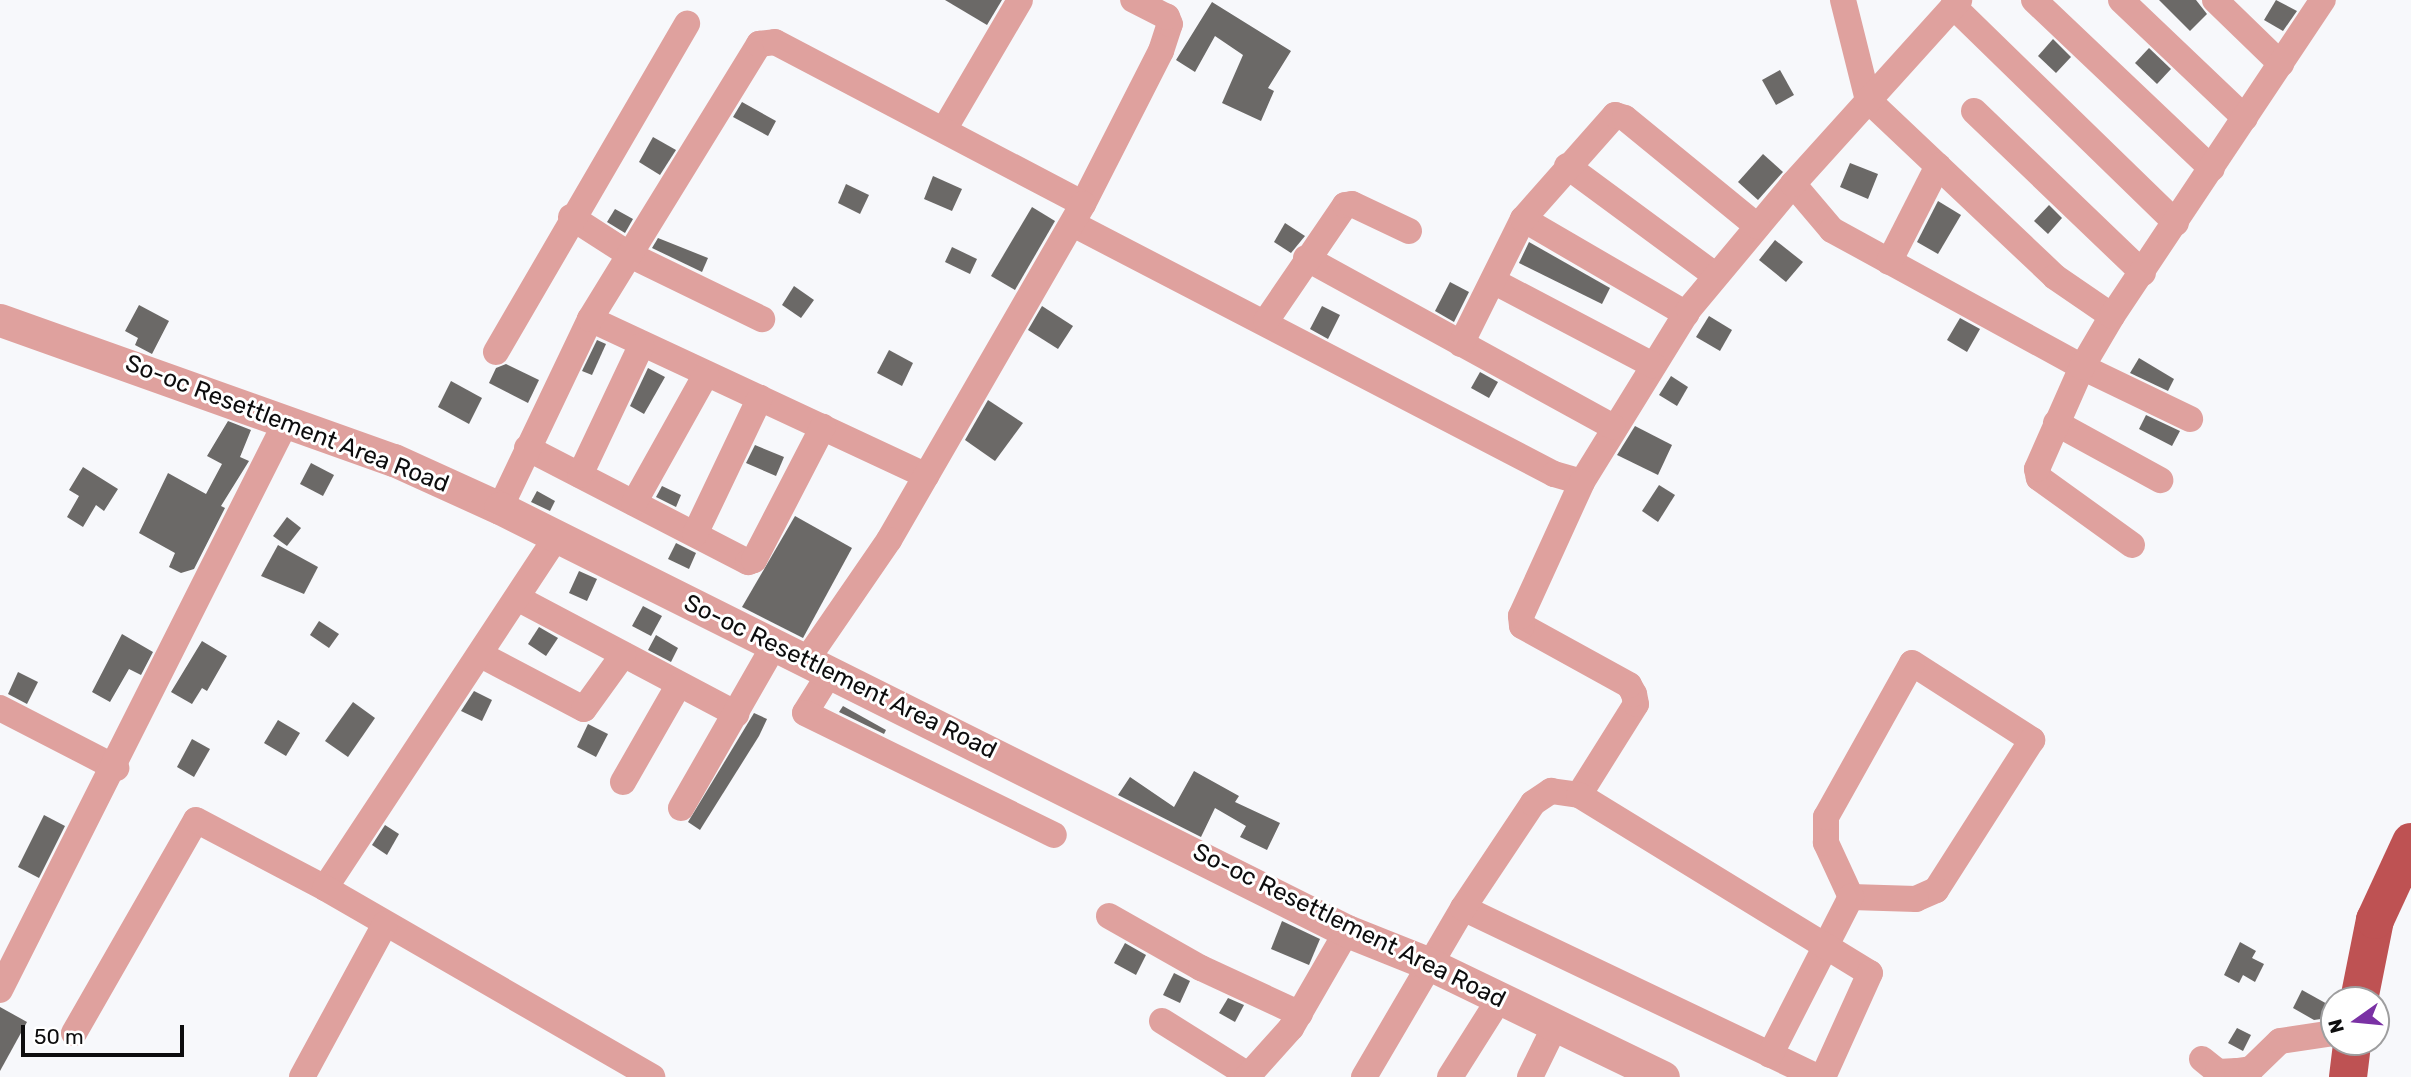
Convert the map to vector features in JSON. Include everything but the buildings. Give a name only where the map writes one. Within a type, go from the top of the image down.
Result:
[{"type":"main road","points":[[2363,986],[2375,920],[2411,842]]},
{"type":"main road","points":[[2348,1077],[2350,1056]]},
{"type":"street","points":[[945,128],[1020,0]]},
{"type":"street","points":[[1054,835],[805,713],[820,664],[1078,214],[1161,51],[1170,24],[1167,17],[1133,0]]},
{"type":"street","points":[[1843,0],[1868,100],[2055,277],[2112,316]]},
{"type":"street","points":[[2035,0],[2212,169]]},
{"type":"street","points":[[2121,0],[2245,118]]},
{"type":"street","points":[[2215,0],[2281,64]]},
{"type":"street","points":[[2132,545],[2039,478],[2037,469],[2082,367],[2112,316],[2281,64],[2318,2]]},
{"type":"street","points":[[1579,795],[1636,704],[1634,694],[1629,685],[1522,626],[1521,616],[1582,482],[1613,427],[1686,314],[1793,184],[1956,3],[2176,223]]},
{"type":"street","points":[[496,352],[571,217],[687,24]]},
{"type":"street","points":[[500,508],[590,319],[759,44],[775,42],[945,128],[1078,214],[1266,321],[1554,474],[1582,482]]},
{"type":"street","points":[[1974,111],[2143,273]]},
{"type":"street","points":[[1461,344],[1523,219],[1610,117],[1619,115],[1757,226]]},
{"type":"street","points":[[1567,166],[1716,276]]},
{"type":"street","points":[[1889,261],[1938,166]]},
{"type":"street","points":[[1793,184],[1832,230],[2082,367],[2190,419]]},
{"type":"street","points":[[1266,321],[1306,258],[1345,205],[1352,204],[1409,230]]},
{"type":"street","points":[[571,217],[631,256],[762,320]]},
{"type":"street","points":[[1523,219],[1686,314]]},
{"type":"street","points":[[1306,258],[1613,427]]},
{"type":"street","points":[[1493,281],[1653,365]]},
{"type":"street","points":[[590,319],[641,346],[926,475]]},
{"type":"street","name":"So-oc Resettlement Area Road","points":[[0,320],[288,420],[394,460],[500,508],[556,538],[820,664],[1347,931],[1427,963],[1662,1077]]},
{"type":"street","points":[[580,475],[641,346]]},
{"type":"street","points":[[634,503],[706,374]]},
{"type":"street","points":[[695,534],[760,398]]},
{"type":"street","points":[[0,990],[116,768],[288,420]]},
{"type":"street","points":[[2056,423],[2161,480]]},
{"type":"street","points":[[527,448],[752,562],[823,427]]},
{"type":"street","points":[[326,888],[519,599],[556,538]]},
{"type":"street","points":[[519,599],[678,686],[736,714]]},
{"type":"street","points":[[681,808],[775,644]]},
{"type":"street","points":[[481,655],[584,709],[623,655]]},
{"type":"street","points":[[1912,663],[2032,740],[1936,890],[1916,899],[1851,897],[1826,844],[1826,817],[1912,663]]},
{"type":"street","points":[[623,782],[678,686]]},
{"type":"street","points":[[0,708],[116,768]]},
{"type":"street","points":[[1364,1077],[1427,963],[1533,803],[1551,791],[1579,795],[1870,973],[1823,1077]]},
{"type":"street","points":[[74,1033],[195,820],[326,888],[652,1077]]},
{"type":"street","points":[[1770,1055],[1824,943],[1851,897]]},
{"type":"street","points":[[1463,908],[1817,1077]]},
{"type":"street","points":[[1109,916],[1200,968],[1300,1014]]},
{"type":"street","points":[[302,1077],[385,924]]},
{"type":"street","points":[[1162,1021],[1248,1076],[1300,1014],[1347,931]]},
{"type":"street","points":[[1450,1077],[1500,998]]},
{"type":"street","points":[[1530,1077],[1556,1024]]},
{"type":"street","points":[[2202,1059],[2218,1072],[2250,1069],[2280,1041],[2320,1035]]}]
